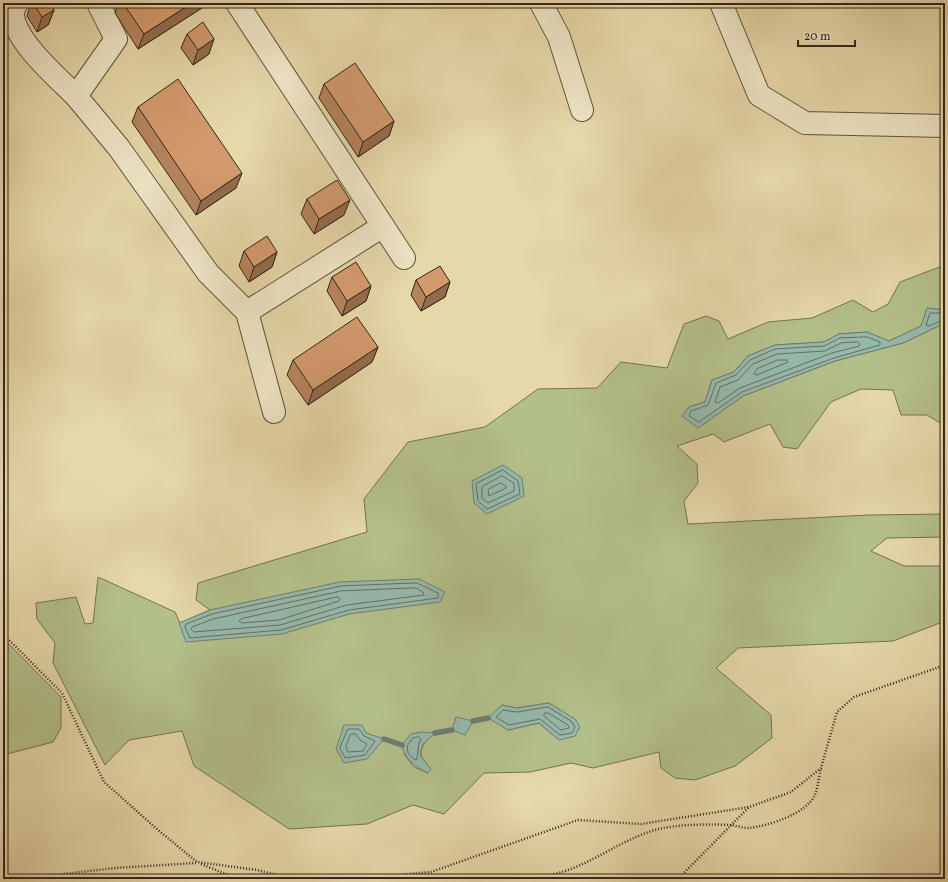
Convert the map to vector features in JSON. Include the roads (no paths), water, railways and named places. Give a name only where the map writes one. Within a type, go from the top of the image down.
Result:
[{"type":"street","points":[[17,3],[13,11],[18,31],[30,50],[76,96],[119,148],[208,273],[248,312],[274,412]]},
{"type":"street","points":[[76,96],[116,39],[98,3]]},
{"type":"street","points":[[237,3],[404,258]]},
{"type":"street","points":[[541,3],[559,37],[582,110]]},
{"type":"street","points":[[721,3],[759,95],[805,124],[945,126]]},
{"type":"street","points":[[248,312],[383,226]]},
{"type":"water","points":[[927,308],[945,310],[945,323],[903,343],[835,361],[743,396],[698,428],[682,416],[689,407],[705,402],[712,380],[734,372],[748,356],[775,345],[824,342],[839,334],[867,332],[889,341],[921,326]]},
{"type":"water","points":[[503,465],[522,478],[524,496],[487,514],[474,503],[472,481]]},
{"type":"water","points":[[419,579],[445,592],[440,602],[349,614],[282,634],[186,642],[179,623],[210,610],[340,582]]},
{"type":"water","points":[[549,703],[575,719],[580,727],[575,736],[559,740],[539,723],[508,730],[488,718],[502,705],[517,708]]},
{"type":"water","points":[[456,717],[473,721],[465,735],[452,730]]},
{"type":"water","points":[[344,725],[362,725],[366,733],[384,739],[367,759],[344,763],[336,749]]},
{"type":"water","points":[[422,732],[435,733],[423,744],[420,755],[431,769],[428,773],[418,768],[408,759],[402,745],[411,734]]},
{"type":"waterway","points":[[473,721],[488,718]]},
{"type":"waterway","points":[[435,733],[452,730]]},
{"type":"waterway","points":[[384,739],[402,745]]}]
